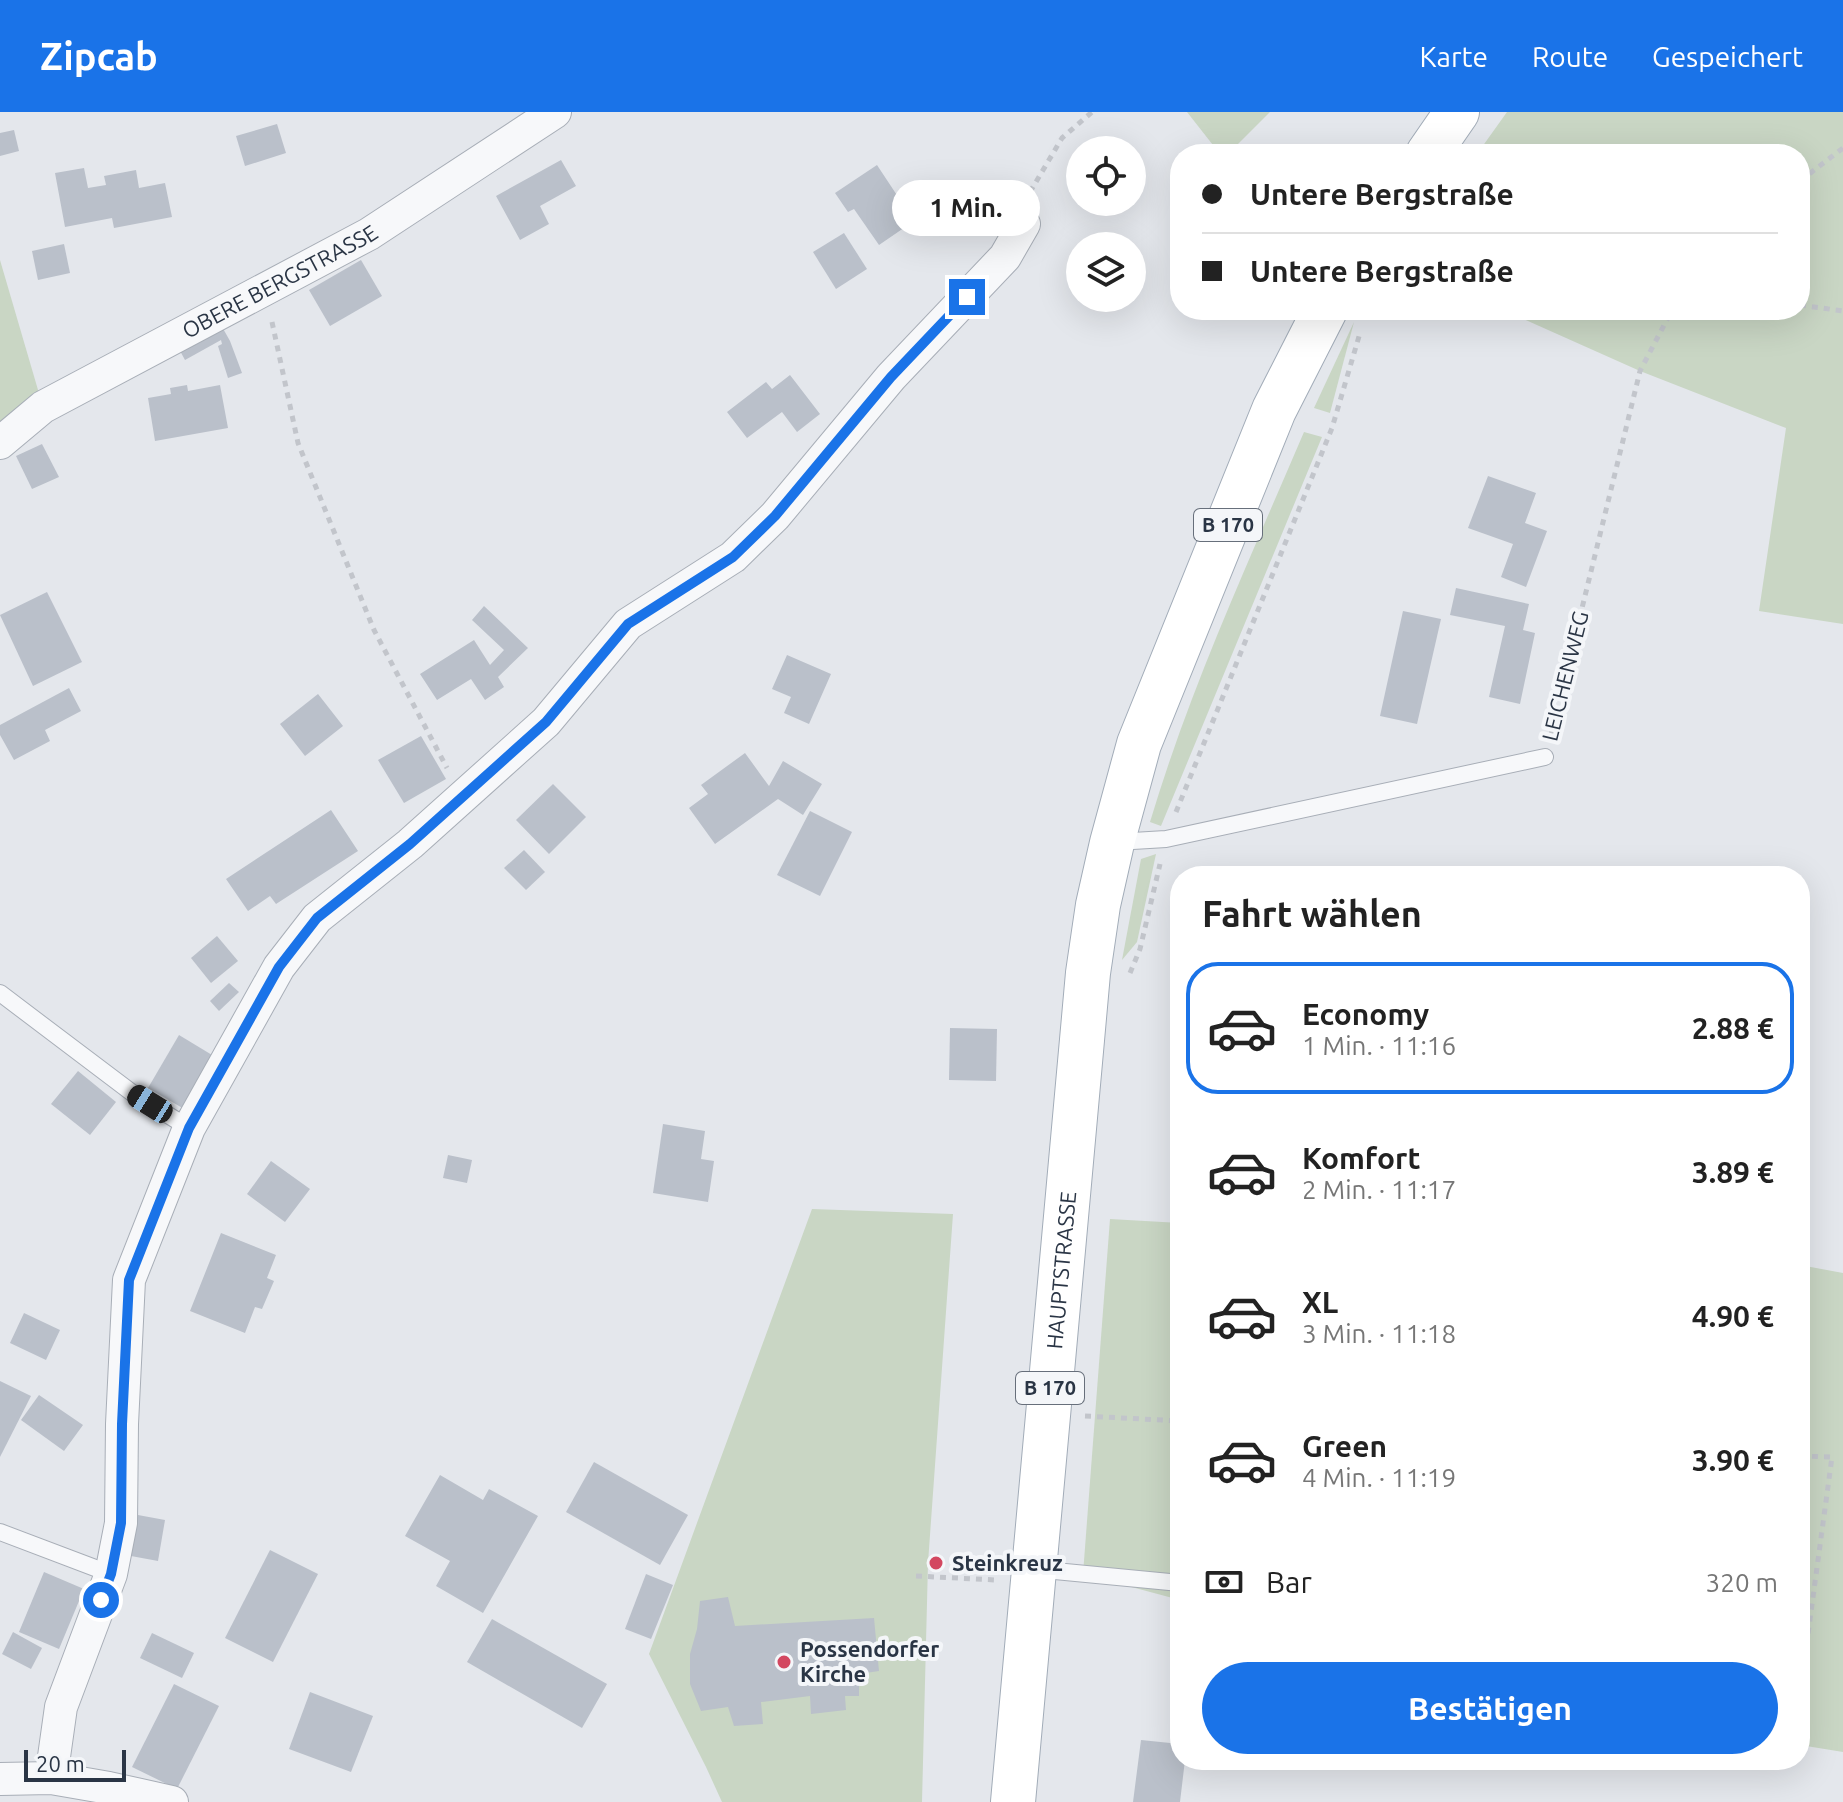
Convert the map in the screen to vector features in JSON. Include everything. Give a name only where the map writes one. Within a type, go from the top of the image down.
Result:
[{"type":"main road","points":[[1435,144],[1457,112]]},
{"type":"main road","name":"HAUPTSTRASSE","points":[[1013,1802],[1088,973],[1098,905],[1139,744],[1274,410],[1343,320]]},
{"type":"street","name":"OBERE BERGSTRASSE","points":[[0,443],[43,407],[369,234],[555,112]]},
{"type":"street","points":[[51,1778],[61,1707],[111,1574],[121,1523],[129,1280],[189,1128],[279,967],[317,918],[410,844],[546,722],[628,624],[733,557],[775,516],[891,377],[1005,257],[1024,224]]},
{"type":"street","points":[[0,1779],[51,1778],[172,1802]]},
{"type":"lane","name":"LEICHENWEG","points":[[1112,843],[1166,839],[1545,757]]},
{"type":"lane","points":[[0,993],[131,1092],[189,1128]]},
{"type":"lane","points":[[0,1532],[111,1574]]},
{"type":"lane","points":[[1034,1576],[1170,1583]]},
{"type":"path","points":[[1024,224],[1029,193],[1062,138],[1092,112]]},
{"type":"path","points":[[1810,173],[1843,148]]},
{"type":"path","points":[[265,290],[298,443],[374,630],[463,798]]},
{"type":"path","points":[[1810,306],[1843,311]]},
{"type":"path","points":[[1128,977],[1140,949],[1166,839],[1187,782],[1332,428],[1343,320]]},
{"type":"path","name":"LEICHENWEG","points":[[1545,757],[1640,371],[1667,320]]},
{"type":"path","points":[[1084,1416],[1170,1420]]},
{"type":"path","points":[[1810,1456],[1832,1457],[1810,1619]]},
{"type":"path","points":[[916,1576],[1034,1576]]},
{"type":"green space","points":[[1187,112],[1270,112],[1238,144],[1212,144]]},
{"type":"green space","points":[[1507,112],[1843,112],[1843,624],[1759,611],[1786,428],[1640,371],[1525,320],[1810,320],[1810,144],[1484,144]]},
{"type":"green space","points":[[0,260],[43,407],[0,443]]},
{"type":"green space","points":[[1354,322],[1330,413],[1314,408]]},
{"type":"green space","points":[[1304,432],[1322,437],[1161,826],[1150,822],[1202,674]]},
{"type":"green space","points":[[1156,854],[1137,942],[1122,960],[1141,859]]},
{"type":"green space","points":[[812,1209],[953,1214],[928,1563],[922,1802],[722,1802],[649,1654]]},
{"type":"green space","points":[[1110,1219],[1170,1222],[1170,1597],[1083,1574]]},
{"type":"green space","points":[[1810,1267],[1843,1273],[1843,1752],[1810,1747]]},
{"type":"building","points":[[277,124],[286,153],[245,166],[236,136]]},
{"type":"building","points":[[14,130],[19,151],[0,156],[0,133]]},
{"type":"building","points":[[561,160],[576,186],[540,206],[549,224],[520,240],[496,196]]},
{"type":"building","points":[[877,165],[914,221],[879,245],[854,209],[848,212],[835,193]]},
{"type":"building","points":[[84,168],[88,188],[106,185],[104,176],[136,170],[139,188],[165,183],[172,217],[114,228],[112,218],[65,227],[55,173]]},
{"type":"building","points":[[844,233],[867,269],[836,289],[813,252]]},
{"type":"building","points":[[64,244],[70,273],[38,280],[32,251]]},
{"type":"building","points":[[361,260],[382,296],[330,326],[309,290]]},
{"type":"building","points":[[221,325],[242,373],[228,378],[218,346],[222,344],[221,340],[185,360],[179,349]]},
{"type":"building","points":[[790,375],[820,414],[797,432],[782,412],[747,438],[727,412],[766,382],[772,389]]},
{"type":"building","points":[[187,385],[188,391],[220,385],[228,428],[155,441],[148,398],[171,394],[170,388]]},
{"type":"building","points":[[42,444],[59,477],[32,489],[16,456]]},
{"type":"building","points":[[1488,476],[1536,493],[1525,523],[1547,531],[1526,587],[1501,577],[1513,544],[1468,528]]},
{"type":"building","points":[[1456,588],[1529,604],[1523,630],[1535,633],[1520,704],[1489,697],[1505,626],[1450,615]]},
{"type":"building","points":[[47,592],[82,662],[33,686],[0,615]]},
{"type":"building","points":[[484,606],[528,648],[498,677],[504,687],[485,700],[471,679],[437,700],[420,674],[474,640],[490,665],[504,650],[472,620]]},
{"type":"building","points":[[1403,611],[1441,619],[1417,724],[1380,716]]},
{"type":"building","points":[[787,655],[831,674],[809,724],[784,713],[791,697],[772,689]]},
{"type":"building","points":[[69,688],[81,711],[45,730],[50,741],[14,760],[0,735],[0,725]]},
{"type":"building","points":[[318,694],[343,726],[305,756],[280,724]]},
{"type":"building","points":[[421,736],[446,779],[404,803],[378,760]]},
{"type":"building","points":[[745,753],[769,786],[783,761],[822,784],[803,815],[778,799],[715,844],[689,808],[708,794],[701,785]]},
{"type":"building","points":[[553,784],[586,817],[549,854],[516,820]]},
{"type":"building","points":[[331,810],[358,851],[276,904],[270,896],[248,911],[226,879]]},
{"type":"building","points":[[810,811],[852,832],[820,896],[777,875]]},
{"type":"building","points":[[524,850],[545,872],[526,890],[504,868]]},
{"type":"building","points":[[217,936],[238,961],[211,983],[191,958]]},
{"type":"building","points":[[229,983],[239,992],[219,1011],[210,1001]]},
{"type":"building","points":[[950,1028],[997,1029],[996,1081],[949,1080]]},
{"type":"building","points":[[179,1035],[217,1058],[186,1110],[148,1088]]},
{"type":"building","points":[[78,1071],[116,1102],[90,1135],[51,1104]]},
{"type":"building","points":[[663,1124],[705,1131],[701,1159],[714,1161],[708,1202],[653,1193]]},
{"type":"building","points":[[448,1155],[472,1160],[467,1183],[443,1178]]},
{"type":"building","points":[[271,1161],[310,1189],[285,1222],[247,1194]]},
{"type":"building","points":[[221,1233],[276,1255],[267,1278],[274,1281],[262,1309],[255,1307],[245,1333],[190,1311]]},
{"type":"building","points":[[24,1313],[60,1330],[46,1360],[10,1343]]},
{"type":"building","points":[[0,1381],[31,1396],[0,1457]]},
{"type":"building","points":[[39,1395],[83,1425],[64,1451],[21,1420]]},
{"type":"building","points":[[594,1462],[688,1515],[660,1565],[566,1512]]},
{"type":"building","points":[[440,1475],[483,1500],[489,1489],[538,1516],[483,1613],[436,1586],[450,1561],[405,1536]]},
{"type":"building","points":[[138,1515],[165,1520],[158,1561],[131,1556]]},
{"type":"building","points":[[270,1550],[318,1574],[273,1662],[225,1638]]},
{"type":"building","points":[[44,1572],[84,1589],[59,1649],[19,1632]]},
{"type":"building","points":[[646,1574],[673,1585],[651,1639],[625,1629]]},
{"type":"building","name":"Possendorfer Kirche","points":[[728,1597],[735,1626],[874,1618],[879,1671],[859,1674],[859,1696],[845,1696],[846,1710],[811,1714],[810,1696],[761,1702],[763,1724],[734,1726],[728,1707],[701,1711],[690,1684],[690,1654],[700,1601]]},
{"type":"building","points":[[492,1619],[607,1684],[582,1728],[467,1662]]},
{"type":"building","points":[[13,1632],[42,1648],[31,1669],[2,1654]]},
{"type":"building","points":[[152,1633],[194,1653],[182,1678],[140,1658]]},
{"type":"building","points":[[174,1684],[219,1706],[177,1789],[132,1767]]},
{"type":"building","points":[[310,1692],[373,1716],[351,1772],[289,1749]]},
{"type":"building","points":[[1141,1740],[1170,1743],[1170,1770],[1184,1770],[1180,1802],[1133,1802]]},
{"type":"place","name":"Steinkreuz","points":[[936,1563]]},
{"type":"place","name":"Possendorfer Kirche","points":[[784,1662]]},
{"type":"route","points":[[101,1600],[111,1574],[121,1523],[129,1280],[189,1128],[279,967],[317,918],[410,844],[546,722],[628,624],[733,557],[775,516],[891,377],[967,297]]}]
